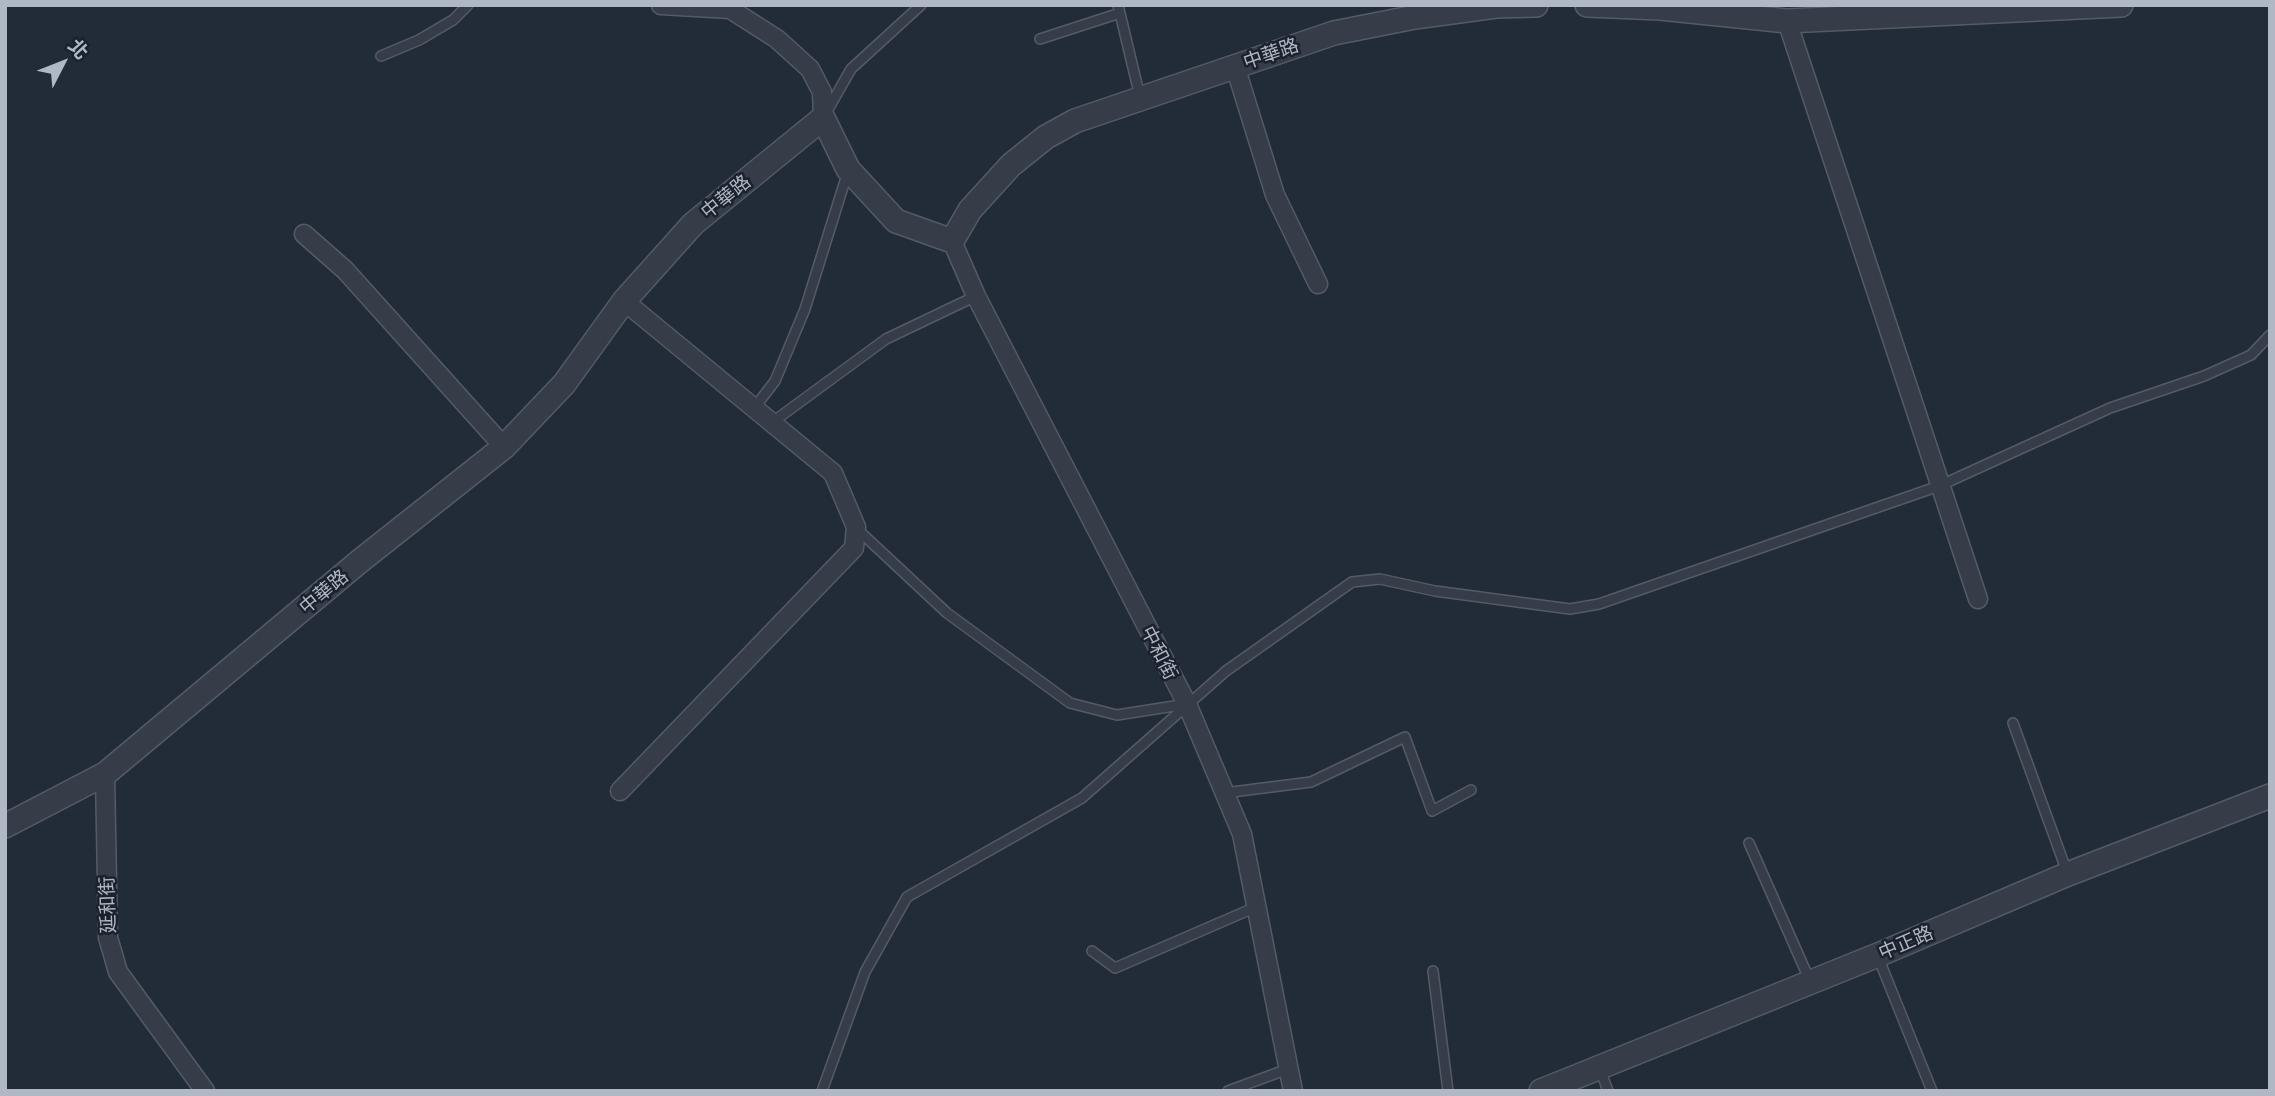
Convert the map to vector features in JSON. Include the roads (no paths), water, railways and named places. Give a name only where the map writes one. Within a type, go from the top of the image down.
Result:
[{"type":"street","points":[[661,5],[731,7],[777,39],[810,69],[822,92],[823,118],[848,169],[896,221],[952,241]]},
{"type":"street","name":"中華路","points":[[952,241],[970,210],[1011,164],[1046,137],[1075,121],[1140,97],[1348,30],[1415,17],[1496,6],[1536,5]]},
{"type":"street","points":[[1587,5],[1660,8],[1787,21],[2121,5]]},
{"type":"street","points":[[1787,21],[1978,599]]},
{"type":"street","points":[[1235,66],[1275,195],[1318,284]]},
{"type":"street","name":"中華路","points":[[5,826],[105,774],[360,561],[504,447],[564,384],[624,301],[693,224],[823,118]]},
{"type":"street","points":[[304,234],[345,270],[504,447]]},
{"type":"street","name":"中和街","points":[[952,241],[976,296],[1187,704],[1242,834],[1293,1091]]},
{"type":"street","points":[[620,791],[854,548],[856,527],[834,472],[624,301]]},
{"type":"street","name":"延和街","points":[[105,774],[108,938],[118,972],[205,1091]]},
{"type":"street","name":"中正路","points":[[1541,1091],[1878,955],[2068,874],[2270,796]]},
{"type":"lane","points":[[381,56],[419,40],[453,20],[468,5]]},
{"type":"lane","points":[[823,118],[850,69],[921,5]]},
{"type":"lane","points":[[1040,39],[1119,9],[1140,97]]},
{"type":"lane","points":[[755,407],[775,382],[804,309],[848,169]]},
{"type":"lane","points":[[774,421],[886,339],[976,296]]},
{"type":"lane","points":[[822,1091],[865,972],[907,897],[1082,798],[1226,671],[1352,582],[1380,579],[1435,590],[1570,608],[1599,604],[1939,485],[2110,408],[2204,376],[2251,355],[2270,335]]},
{"type":"lane","points":[[856,527],[947,613],[1070,703],[1117,715],[1187,704]]},
{"type":"lane","points":[[2013,723],[2068,874]]},
{"type":"lane","points":[[1224,793],[1311,782],[1405,737],[1432,811],[1471,790]]},
{"type":"lane","points":[[1749,843],[1811,982]]},
{"type":"lane","points":[[1092,951],[1115,968],[1256,907]]},
{"type":"lane","points":[[1878,955],[1932,1091]]},
{"type":"lane","points":[[1433,971],[1448,1091]]},
{"type":"lane","points":[[1599,1068],[1608,1091]]},
{"type":"lane","points":[[1228,1091],[1288,1069]]}]
